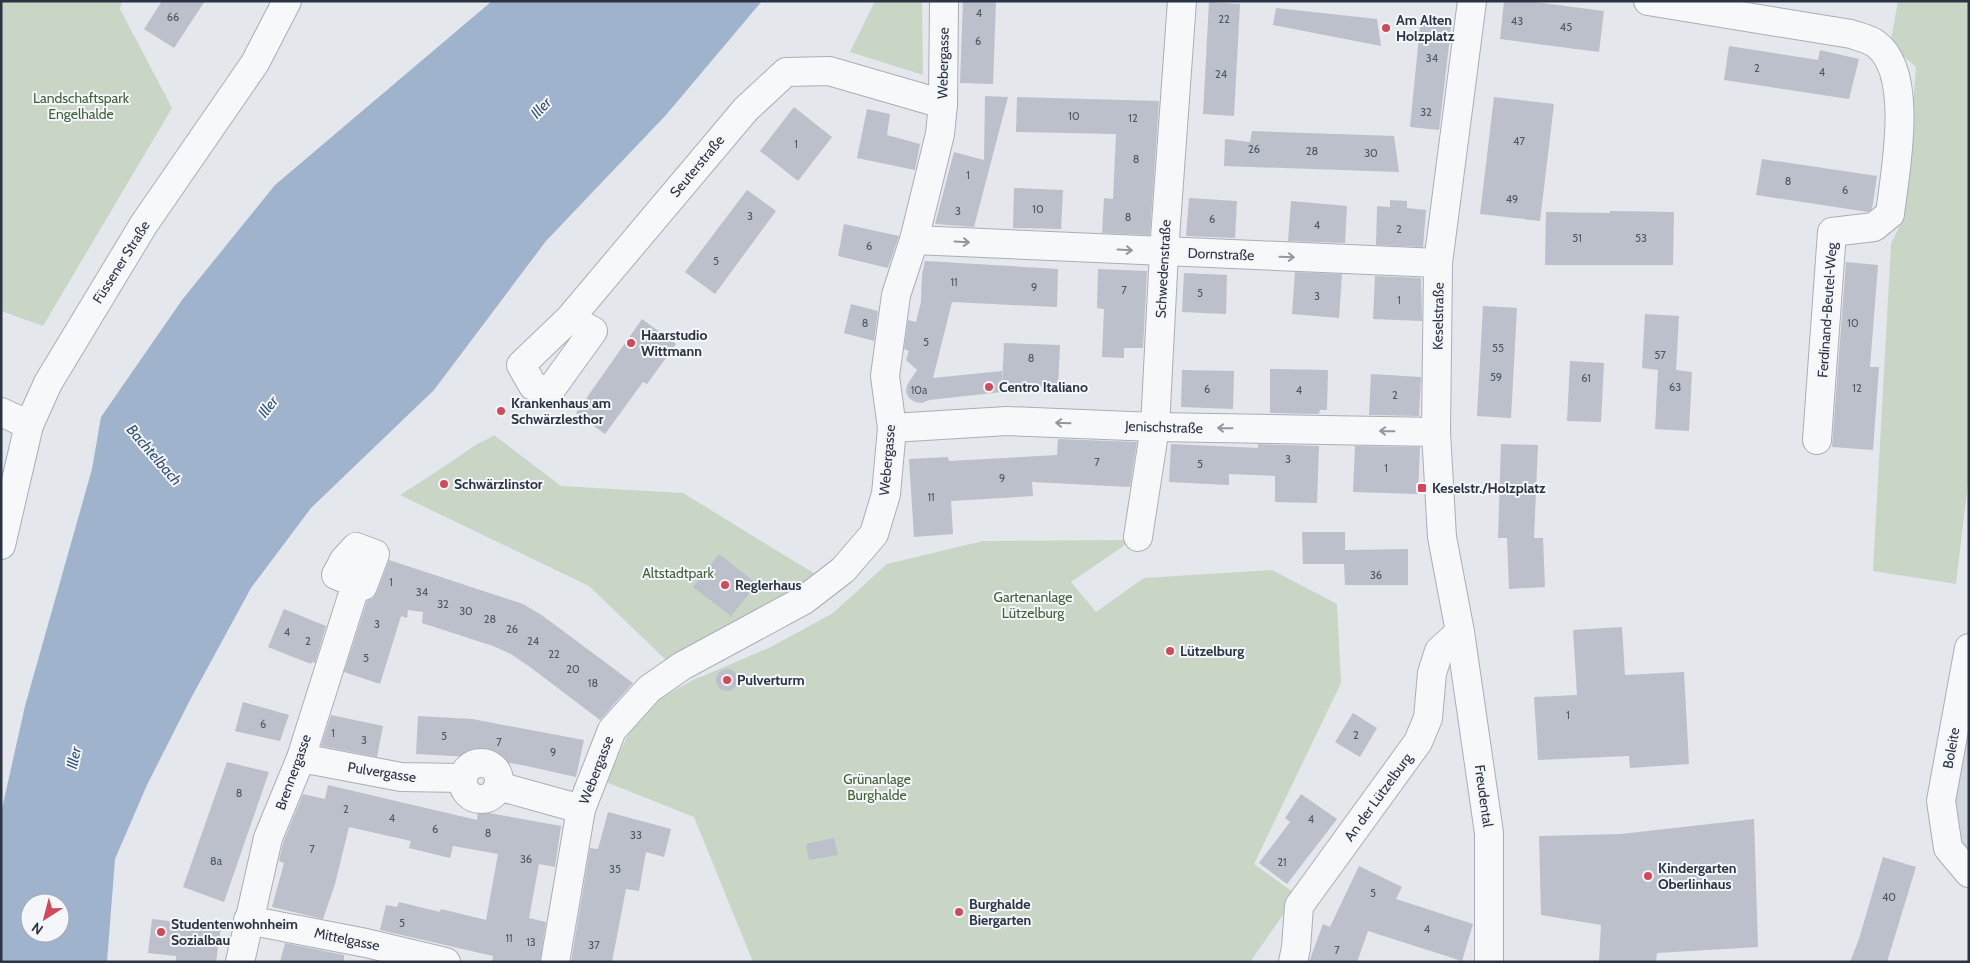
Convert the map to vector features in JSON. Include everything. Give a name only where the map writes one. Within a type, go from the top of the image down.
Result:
[{"type":"street","name":"Füssener Straße","points":[[1,545],[29,425],[48,382],[144,224],[255,63],[287,1]]},
{"type":"street","name":"Webergasse","points":[[555,962],[581,809],[612,730],[649,689],[682,666],[804,600],[843,570],[874,534],[886,494],[892,428],[885,376],[896,295],[914,240],[940,134],[943,104],[944,1]]},
{"type":"street","name":"Schwedenstraße","points":[[1138,537],[1155,427],[1164,252],[1182,1]]},
{"type":"street","name":"Keselstraße","points":[[1460,632],[1442,537],[1436,432],[1438,263],[1472,1]]},
{"type":"street","name":"Ferdinand-Beutel-Weg","points":[[1648,1],[1851,34],[1876,44],[1888,57],[1895,75],[1900,120],[1890,214],[1874,227],[1832,232],[1817,440]]},
{"type":"street","name":"Seuterstraße","points":[[533,386],[521,365],[570,318],[746,109],[786,72],[829,71],[943,104]]},
{"type":"street","name":"Dornstraße","points":[[914,240],[1438,263]]},
{"type":"street","points":[[1,412],[29,425]]},
{"type":"street","name":"Jenischstraße","points":[[892,428],[1007,421],[1155,427],[1436,432]]},
{"type":"street","name":"Brennergasse","points":[[240,962],[268,838],[301,758],[356,584]]},
{"type":"street","name":"An der Lützelburg","points":[[1292,962],[1296,948],[1299,906],[1418,742],[1428,718],[1432,673],[1440,651],[1460,632]]},
{"type":"street","name":"Freudental","points":[[1460,632],[1490,833],[1489,962]]},
{"type":"street","name":"Boleite","points":[[1969,648],[1941,802],[1948,848],[1969,873]]},
{"type":"street","name":"Pulvergasse","points":[[301,758],[401,777],[463,778],[468,768],[479,763],[485,763],[498,774],[498,786],[581,809]]},
{"type":"street","name":"Mittelgasse","points":[[248,920],[366,943],[446,962]]},
{"type":"shaded area","points":[[1969,709],[1969,869],[1947,830],[1957,794]]},
{"type":"green space","name":"Landschaftspark Engelhalde","points":[[1,1],[122,1],[120,9],[172,108],[43,326],[1,311]]},
{"type":"green space","points":[[875,1],[922,1],[923,75],[850,52]]},
{"type":"green space","points":[[1898,1],[1969,1],[1969,474],[1956,584],[1873,571],[1891,244],[1904,217],[1916,67],[1890,45]]},
{"type":"green space","name":"Altstadtpark","points":[[494,435],[561,486],[683,493],[820,577],[666,660],[589,586],[400,495]]},
{"type":"green space","name":"Grünanlage Burghalde","points":[[1129,540],[1122,547],[1071,582],[1096,612],[1144,578],[1272,570],[1337,604],[1341,683],[1254,864],[1297,895],[1250,962],[753,962],[694,817],[606,782],[639,711],[691,681],[771,647],[833,613],[887,564],[983,541]]},
{"type":"water","points":[[492,1],[762,1],[666,115],[546,241],[434,390],[311,508],[251,588],[190,700],[147,785],[115,859],[107,962],[1,962],[1,813],[25,706],[92,469],[101,417],[182,300],[275,185]]},
{"type":"building","points":[[162,1],[205,1],[174,48],[144,29]]},
{"type":"building","points":[[963,1],[996,1],[993,84],[960,83]]},
{"type":"building","points":[[1504,1],[1527,1],[1604,11],[1599,52],[1500,39]]},
{"type":"building","points":[[1209,2],[1240,4],[1234,116],[1203,114]]},
{"type":"building","points":[[1276,8],[1377,19],[1381,46],[1273,25]]},
{"type":"building","points":[[1421,16],[1452,19],[1439,130],[1410,127]]},
{"type":"building","points":[[1729,46],[1818,60],[1820,50],[1859,59],[1849,99],[1724,80]]},
{"type":"building","points":[[985,96],[1008,97],[974,227],[935,224],[954,152],[984,160]]},
{"type":"building","points":[[1017,97],[1159,101],[1150,235],[1102,233],[1104,198],[1113,199],[1116,134],[1016,132]]},
{"type":"building","points":[[1494,97],[1554,104],[1540,221],[1480,214]]},
{"type":"building","points":[[794,107],[832,137],[798,181],[760,151]]},
{"type":"building","points":[[867,109],[890,114],[887,135],[920,144],[915,170],[857,158]]},
{"type":"building","points":[[1252,131],[1394,136],[1399,172],[1224,166],[1225,139],[1250,142]]},
{"type":"building","points":[[1762,159],[1877,176],[1872,209],[1868,212],[1756,195]]},
{"type":"building","points":[[1014,188],[1063,190],[1061,229],[1013,228]]},
{"type":"building","points":[[747,190],[776,211],[715,294],[685,272]]},
{"type":"building","points":[[1189,198],[1237,201],[1235,238],[1186,236]]},
{"type":"building","points":[[1390,200],[1407,201],[1407,208],[1426,210],[1423,247],[1376,245],[1377,206],[1390,207]]},
{"type":"building","points":[[1291,201],[1347,206],[1345,243],[1288,241]]},
{"type":"building","points":[[1610,211],[1674,212],[1673,265],[1545,265],[1546,212],[1610,213]]},
{"type":"building","points":[[844,224],[899,236],[888,268],[838,256]]},
{"type":"building","points":[[925,261],[1058,269],[1057,307],[952,302],[933,378],[1002,371],[1002,392],[929,400],[922,403],[915,402],[909,398],[906,392],[907,385],[917,370],[906,360],[909,351],[904,349],[908,320],[916,322],[921,302],[922,275]]},
{"type":"building","points":[[1846,262],[1878,265],[1870,367],[1879,367],[1873,450],[1832,447]]},
{"type":"building","points":[[1098,269],[1147,271],[1143,348],[1124,348],[1124,358],[1102,357],[1104,309],[1097,308]]},
{"type":"building","points":[[1295,272],[1342,274],[1339,318],[1292,314]]},
{"type":"building","points":[[1184,273],[1227,275],[1226,314],[1182,312]]},
{"type":"building","points":[[1375,276],[1421,278],[1422,321],[1373,319]]},
{"type":"building","points":[[851,304],[878,311],[874,341],[844,333]]},
{"type":"building","points":[[1483,306],[1517,308],[1511,418],[1477,416]]},
{"type":"building","points":[[1645,314],[1679,316],[1676,370],[1692,372],[1689,431],[1655,429],[1658,370],[1642,368]]},
{"type":"building","points":[[642,319],[676,344],[647,384],[643,382],[605,434],[576,413]]},
{"type":"building","points":[[1004,343],[1060,345],[1058,388],[1002,385]]},
{"type":"building","points":[[1570,361],[1604,363],[1601,422],[1567,421]]},
{"type":"building","points":[[1270,369],[1328,370],[1327,410],[1320,410],[1319,414],[1270,413]]},
{"type":"building","points":[[1182,370],[1234,371],[1233,409],[1181,407]]},
{"type":"building","points":[[1371,374],[1421,377],[1419,416],[1369,415]]},
{"type":"building","points":[[1058,439],[1137,442],[1130,487],[1032,482],[1033,496],[951,501],[953,534],[914,537],[909,459],[948,457],[949,461],[1057,455]]},
{"type":"building","points":[[1171,444],[1258,448],[1258,444],[1319,446],[1317,503],[1275,502],[1275,476],[1229,474],[1229,485],[1169,482]]},
{"type":"building","points":[[1501,444],[1538,445],[1534,538],[1543,538],[1545,587],[1509,589],[1507,538],[1498,538]]},
{"type":"building","points":[[1355,446],[1420,447],[1418,494],[1353,492]]},
{"type":"building","points":[[1302,532],[1345,532],[1345,550],[1408,549],[1408,585],[1345,585],[1344,564],[1303,564]]},
{"type":"building","name":"Reglerhaus","points":[[719,554],[757,584],[731,616],[693,587]]},
{"type":"building","points":[[389,560],[523,604],[543,616],[633,683],[600,720],[511,654],[493,646],[422,623],[423,612],[408,610],[407,618],[401,616],[380,684],[344,672],[367,601],[373,598],[377,592]]},
{"type":"building","points":[[284,609],[326,626],[315,663],[312,662],[311,664],[268,647]]},
{"type":"building","points":[[1622,627],[1625,675],[1684,672],[1689,764],[1630,768],[1629,756],[1538,760],[1534,697],[1577,695],[1573,630]]},
{"type":"building","name":"Pulverturm","points":[[727,669],[735,672],[738,680],[735,688],[727,691],[719,688],[716,680],[719,672]]},
{"type":"building","points":[[243,702],[289,715],[280,741],[235,731]]},
{"type":"building","points":[[1353,713],[1377,728],[1360,757],[1335,742]]},
{"type":"building","points":[[331,715],[383,726],[377,757],[321,746]]},
{"type":"building","points":[[418,716],[472,719],[584,740],[576,777],[522,765],[471,757],[416,754]]},
{"type":"building","points":[[227,762],[269,772],[224,902],[183,887]]},
{"type":"building","points":[[328,785],[477,820],[478,811],[561,826],[555,867],[539,864],[529,918],[546,922],[540,962],[492,962],[493,956],[380,930],[386,905],[397,907],[399,902],[440,912],[441,909],[486,920],[498,854],[453,846],[450,858],[409,848],[411,841],[349,827],[335,884],[323,919],[272,907],[284,863],[279,861],[283,843],[303,794],[325,799]]},
{"type":"building","points":[[1301,794],[1337,819],[1287,884],[1259,863],[1290,822],[1285,818]]},
{"type":"building","points":[[608,812],[671,829],[664,857],[646,852],[639,891],[626,889],[612,962],[571,962],[590,848],[598,849]]},
{"type":"building","name":"Kindergarten Oberlinhaus","points":[[1754,819],[1758,947],[1657,953],[1656,962],[1599,962],[1601,925],[1541,915],[1539,836],[1621,834]]},
{"type":"building","points":[[834,838],[838,855],[809,860],[806,844]]},
{"type":"building","points":[[1883,857],[1916,867],[1887,962],[1850,962],[1859,939]]},
{"type":"building","points":[[1359,866],[1402,887],[1396,899],[1473,924],[1462,961],[1368,931],[1357,962],[1309,962],[1323,924],[1330,927]]},
{"type":"building","points":[[152,919],[221,927],[216,962],[176,962],[176,956],[148,953]]},
{"type":"building","points":[[285,943],[344,955],[344,962],[280,962]]},
{"type":"place","name":"Am Alten Holzplatz","points":[[1386,28]]},
{"type":"place","name":"Haarstudio Wittmann","points":[[631,343]]},
{"type":"place","name":"Centro Italiano","points":[[989,387]]},
{"type":"place","name":"Krankenhaus am Schwärzlesthor","points":[[501,411]]},
{"type":"place","name":"Schwärzlinstor","points":[[444,484]]},
{"type":"place","name":"Keselstr./Holzplatz","points":[[1422,488]]},
{"type":"place","name":"Reglerhaus","points":[[725,585]]},
{"type":"place","name":"Lützelburg","points":[[1170,651]]},
{"type":"place","name":"Pulverturm","points":[[727,680]]},
{"type":"place","name":"Kindergarten Oberlinhaus","points":[[1648,876]]},
{"type":"place","name":"Burghalde Biergarten","points":[[959,912]]},
{"type":"place","name":"Studentenwohnheim Sozialbau","points":[[161,932]]},
{"type":"water label","name":"Iller","points":[[541,108]]},
{"type":"water label","name":"Iller","points":[[268,407]]},
{"type":"water label","name":"Bachtelbach","points":[[154,455]]},
{"type":"water label","name":"Iller","points":[[74,758]]},
{"type":"park label","name":"Gartenanlage Lützelburg","points":[[1033,606]]}]
